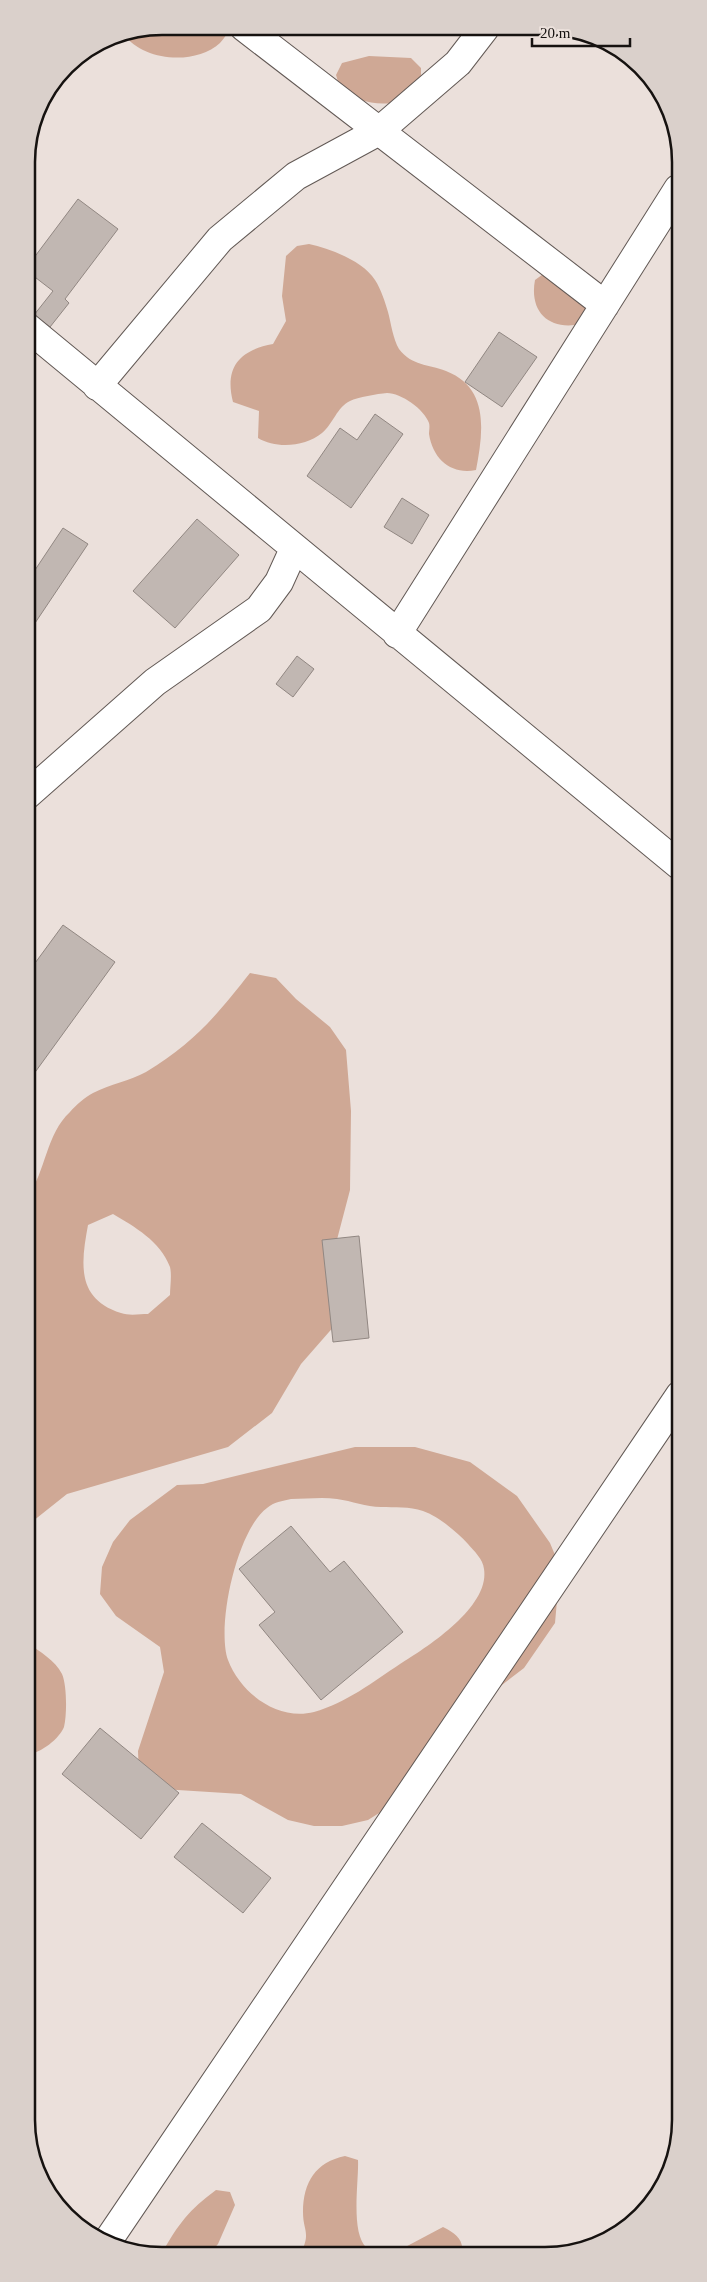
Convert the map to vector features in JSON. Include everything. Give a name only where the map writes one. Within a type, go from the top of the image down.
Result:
[{"type":"street","points":[[254,35],[605,305]]},
{"type":"street","points":[[97,386],[220,239],[296,176],[379,131],[458,63],[480,35]]},
{"type":"street","points":[[397,634],[672,199]]},
{"type":"street","points":[[35,334],[672,859]]},
{"type":"street","points":[[35,788],[155,682],[259,609],[278,582],[294,549]]},
{"type":"street","points":[[111,2236],[672,1407]]},
{"type":"shaded area","points":[[225,35],[220,43],[209,50],[197,55],[183,57],[156,55],[132,43],[129,39],[146,36]]},
{"type":"shaded area","points":[[369,56],[411,58],[421,68],[421,82],[404,98],[394,102],[370,102],[347,94],[339,85],[336,75],[342,63]]},
{"type":"shaded area","points":[[309,244],[346,257],[370,273],[381,291],[395,341],[404,355],[415,362],[446,371],[460,379],[470,388],[477,400],[480,413],[481,427],[476,470],[459,470],[445,464],[439,458],[431,443],[429,424],[422,412],[405,399],[387,393],[350,401],[338,411],[322,433],[299,444],[273,444],[258,438],[259,411],[233,402],[231,379],[233,370],[243,356],[261,347],[273,344],[286,321],[282,296],[286,256],[297,246]]},
{"type":"shaded area","points":[[546,272],[595,300],[581,324],[559,325],[544,317],[538,310],[534,291],[535,280]]},
{"type":"shaded area","points":[[250,973],[276,978],[296,999],[330,1027],[346,1050],[351,1111],[350,1190],[329,1270],[336,1324],[301,1364],[272,1413],[228,1447],[67,1494],[35,1519],[35,1184],[56,1131],[62,1121],[75,1107],[93,1093],[140,1075],[163,1061],[191,1039],[215,1016]],"holes":[[[113,1214],[153,1242],[166,1258],[170,1267],[170,1295],[148,1314],[131,1315],[106,1307],[96,1299],[89,1289],[85,1278],[84,1253],[88,1225]]]},
{"type":"shaded area","points":[[355,1447],[415,1447],[470,1462],[517,1496],[550,1543],[560,1567],[555,1623],[524,1668],[480,1702],[392,1805],[368,1820],[342,1826],[314,1826],[288,1820],[241,1794],[162,1789],[139,1777],[138,1751],[164,1672],[160,1647],[116,1616],[100,1594],[102,1567],[113,1542],[130,1520],[177,1485],[203,1484]],"holes":[[[331,1498],[370,1506],[418,1509],[441,1520],[458,1534],[478,1555],[484,1569],[483,1583],[477,1597],[467,1611],[440,1636],[348,1698],[326,1708],[301,1714],[274,1708],[251,1694],[234,1672],[228,1660],[225,1645],[227,1603],[238,1557],[247,1536],[256,1519],[267,1508],[275,1503],[291,1499]]]},
{"type":"shaded area","points":[[35,1648],[51,1660],[59,1669],[64,1679],[66,1692],[64,1727],[49,1745],[35,1752]]},
{"type":"shaded area","points":[[345,2156],[358,2160],[357,2219],[362,2241],[366,2247],[304,2247],[306,2240],[303,2218],[305,2191],[319,2168]]},
{"type":"shaded area","points":[[216,2190],[230,2192],[235,2205],[218,2244],[215,2247],[166,2247],[185,2218]]},
{"type":"shaded area","points":[[443,2227],[458,2237],[462,2244],[462,2247],[405,2247]]},
{"type":"building","points":[[78,199],[118,229],[65,299],[69,303],[50,327],[35,316],[53,291],[35,277],[35,256]]},
{"type":"building","points":[[499,332],[537,357],[502,407],[465,382]]},
{"type":"building","points":[[375,414],[403,434],[351,508],[307,476],[340,428],[357,440]]},
{"type":"building","points":[[402,498],[429,515],[412,544],[384,527]]},
{"type":"building","points":[[197,519],[239,555],[175,628],[133,591]]},
{"type":"building","points":[[63,528],[88,544],[35,623],[35,570]]},
{"type":"building","points":[[297,656],[314,669],[293,697],[276,684]]},
{"type":"building","points":[[63,925],[115,962],[35,1072],[35,963]]},
{"type":"building","points":[[359,1236],[369,1338],[333,1342],[322,1240]]},
{"type":"building","points":[[291,1526],[330,1572],[344,1561],[403,1632],[321,1700],[259,1625],[275,1612],[239,1569]]},
{"type":"building","points":[[100,1728],[179,1793],[141,1839],[62,1774]]},
{"type":"building","points":[[202,1823],[271,1878],[243,1913],[174,1857]]}]
